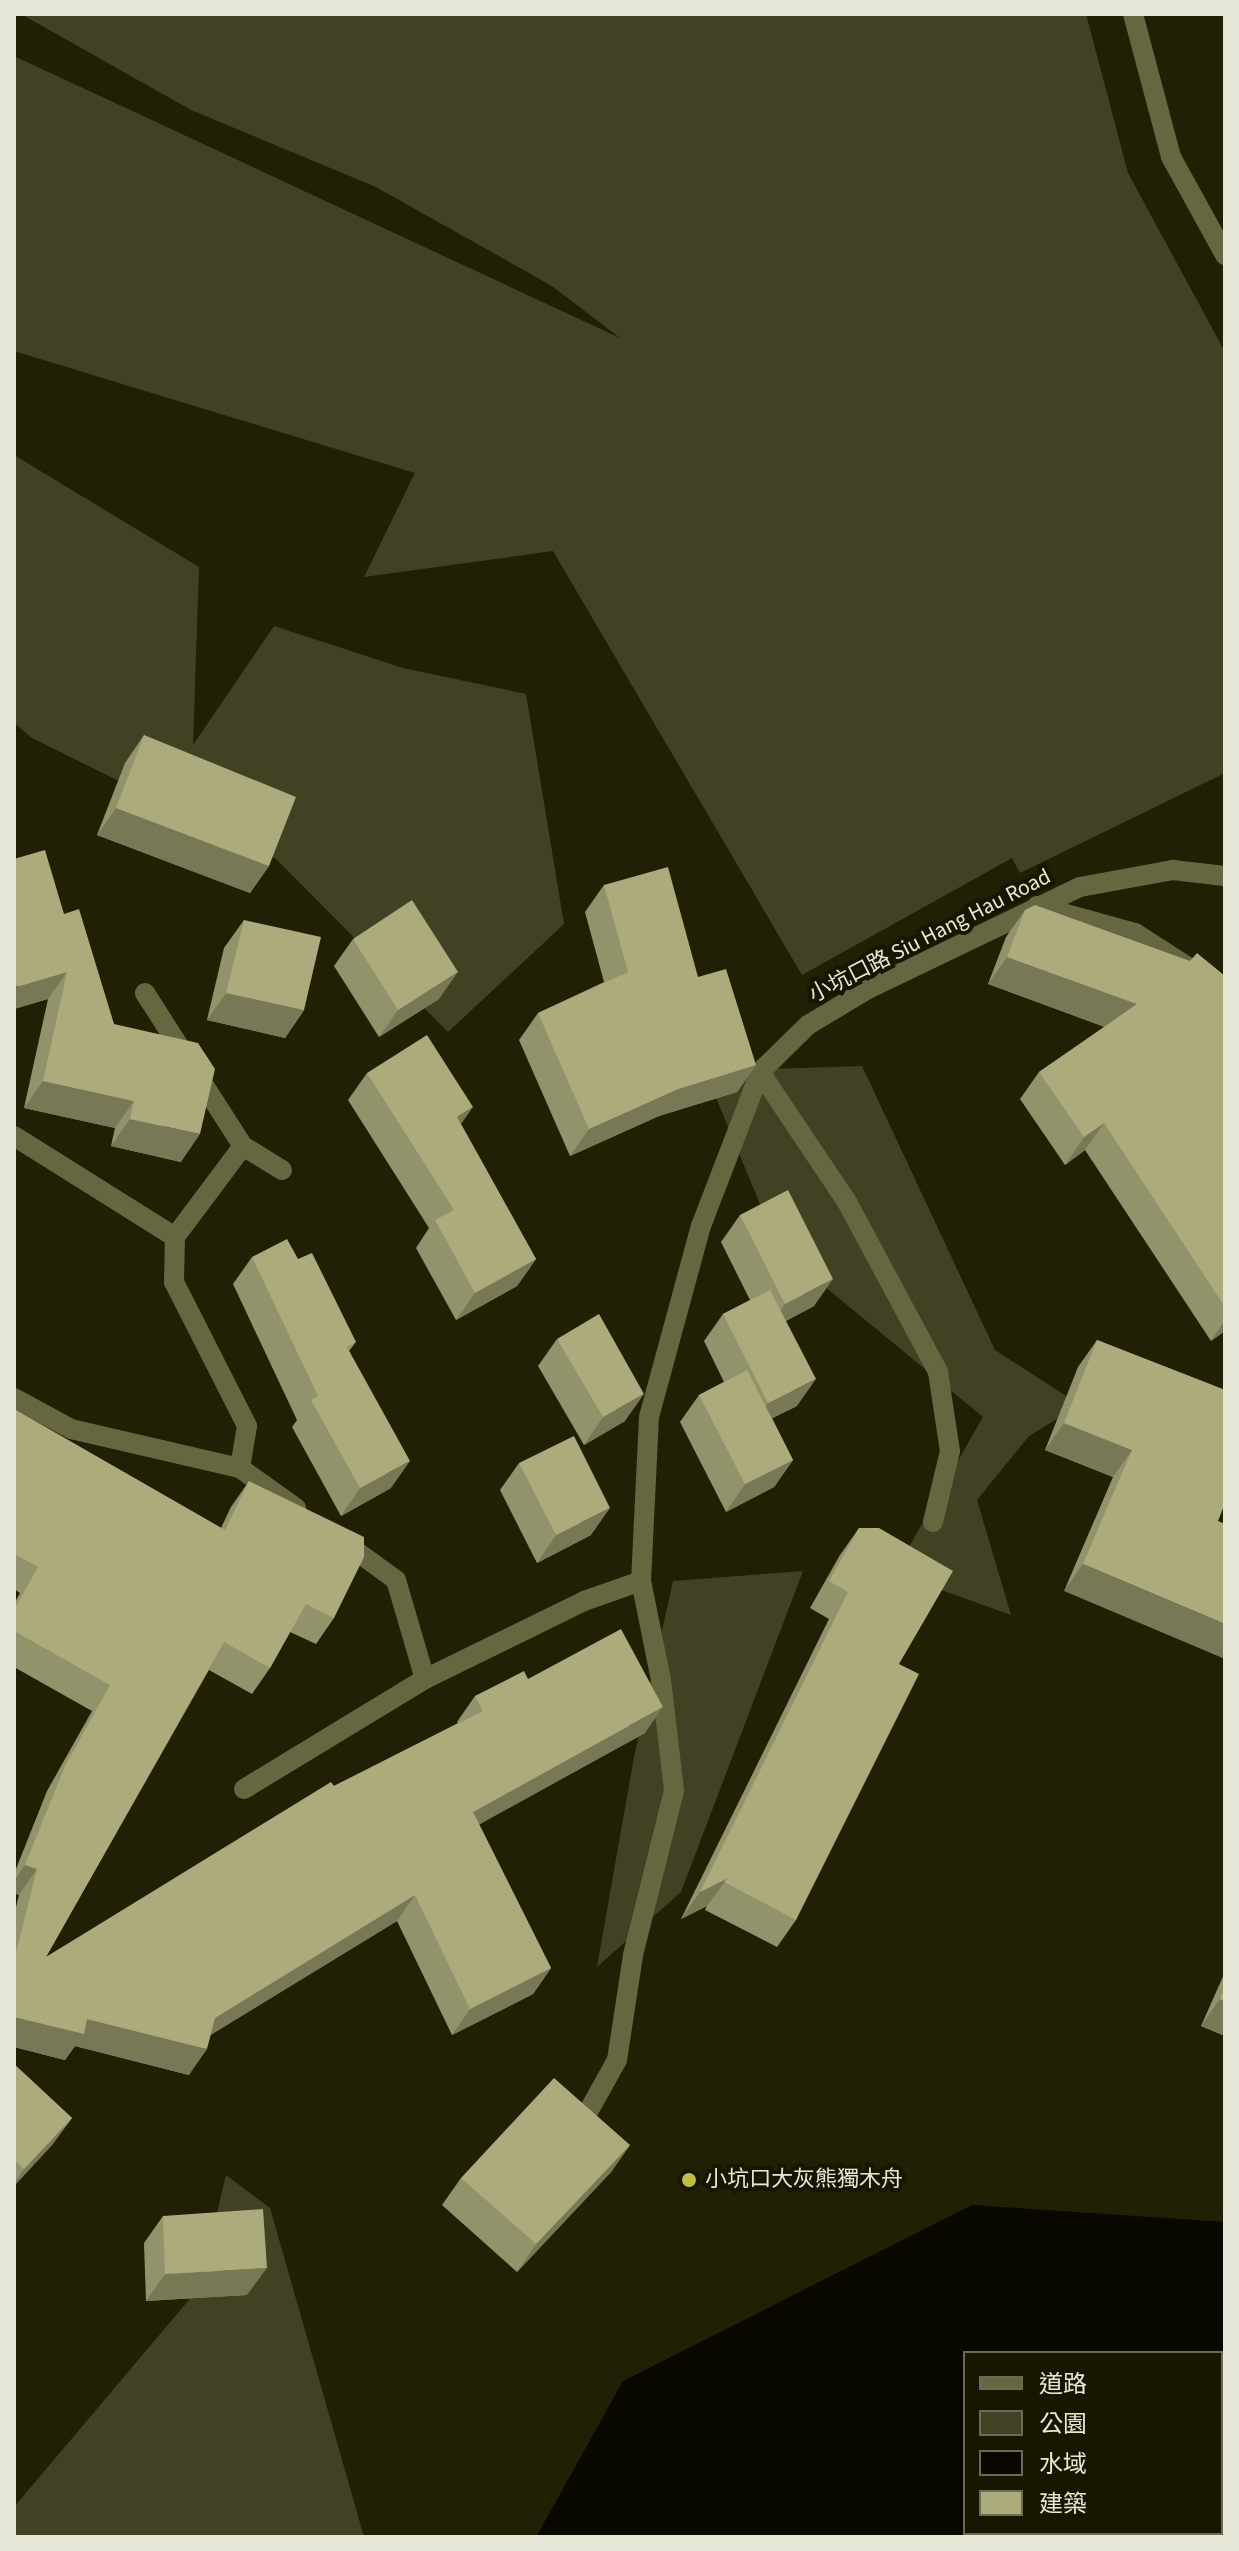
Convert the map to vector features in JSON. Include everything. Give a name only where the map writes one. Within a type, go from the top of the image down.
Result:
[{"type":"street","points":[[1133,14],[1171,157],[1225,255]]},
{"type":"street","name":"小坑口路 Siu Hang Hau Road","points":[[578,2130],[617,2060],[633,1955],[674,1790],[661,1680],[641,1581],[649,1417],[701,1226],[760,1072],[820,1018],[1080,887],[1125,875],[1173,870],[1225,876]]},
{"type":"street","points":[[1037,906],[1135,933],[1225,991]]},
{"type":"street","points":[[145,993],[243,1146],[282,1170]]},
{"type":"street","points":[[760,1072],[847,1202],[938,1372],[950,1451],[933,1522]]},
{"type":"street","points":[[14,1136],[175,1237]]},
{"type":"street","points":[[240,1468],[247,1426],[174,1282],[175,1237],[243,1146]]},
{"type":"street","points":[[14,1398],[71,1429],[240,1468],[396,1580],[425,1679]]},
{"type":"street","points":[[244,1789],[425,1679],[584,1601],[641,1581]]},
{"type":"green space","points":[[21,14],[1086,14],[1128,173],[1225,352],[1225,773],[1020,873],[1012,858],[802,975],[553,551],[364,577],[415,473],[14,351],[14,56],[620,338],[552,286],[376,187],[191,110]]},
{"type":"green space","points":[[14,455],[199,567],[193,745],[274,626],[403,668],[526,694],[564,924],[448,1032],[276,859],[32,738],[14,723]]},
{"type":"green space","points":[[862,1066],[995,1350],[1080,1405],[1029,1436],[977,1500],[1011,1615],[894,1573],[983,1417],[778,1248],[705,1071]]},
{"type":"green space","points":[[803,1571],[681,1892],[597,1967],[634,1757],[673,1581]]},
{"type":"green space","points":[[226,2175],[270,2208],[364,2537],[14,2537],[14,2507],[199,2288]]},
{"type":"water","points":[[972,2205],[1225,2222],[1225,2537],[536,2537],[623,2381]]},
{"type":"building","points":[[144,735],[296,797],[269,866],[116,808]]},
{"type":"building","points":[[45,850],[64,914],[79,909],[114,1024],[198,1043],[215,1069],[200,1134],[130,1119],[134,1101],[43,1081],[67,972],[14,986],[14,859]]},
{"type":"building","points":[[668,867],[698,977],[726,969],[756,1065],[678,1089],[589,1129],[538,1013],[628,972],[604,885]]},
{"type":"building","points":[[412,900],[458,972],[398,1010],[353,939]]},
{"type":"building","points":[[1035,905],[1190,961],[1197,953],[1225,976],[1225,1307],[1104,1123],[1084,1137],[1039,1072],[1137,1004],[1007,957],[1025,910]]},
{"type":"building","points":[[244,920],[321,937],[304,1010],[226,993]]},
{"type":"building","points":[[427,1035],[473,1107],[457,1117],[536,1259],[475,1293],[435,1220],[454,1210],[367,1073]]},
{"type":"building","points":[[788,1190],[833,1279],[785,1304],[740,1215]]},
{"type":"building","points":[[287,1239],[298,1259],[312,1253],[356,1342],[347,1347],[410,1461],[360,1488],[311,1400],[318,1396],[252,1257]]},
{"type":"building","points":[[770,1290],[816,1379],[768,1403],[723,1314]]},
{"type":"building","points":[[599,1314],[644,1394],[603,1417],[557,1339]]},
{"type":"building","points":[[1097,1340],[1225,1390],[1225,1503],[1218,1521],[1225,1524],[1225,1624],[1083,1564],[1132,1450],[1064,1423]]},
{"type":"building","points":[[747,1370],[793,1460],[745,1484],[699,1395]]},
{"type":"building","points":[[14,1409],[225,1530],[249,1481],[364,1537],[364,1557],[334,1618],[306,1604],[270,1668],[224,1642],[46,1957],[331,1782],[334,1786],[483,1711],[475,1696],[524,1671],[528,1679],[621,1629],[663,1707],[473,1812],[551,1968],[470,2009],[415,1895],[215,2018],[207,2049],[87,2019],[84,2034],[14,2017],[14,1960],[37,1869],[25,1865],[65,1766],[110,1685],[14,1631],[14,1610],[38,1567],[14,1554]]},
{"type":"building","points":[[574,1436],[610,1508],[556,1535],[519,1463]]},
{"type":"building","points":[[859,1528],[879,1528],[953,1571],[899,1664],[919,1674],[796,1920],[724,1882],[728,1878],[700,1892],[848,1592],[829,1581]]},
{"type":"building","points":[[14,2064],[72,2118],[24,2169],[14,2160]]},
{"type":"building","points":[[554,2078],[630,2145],[536,2244],[461,2178]]},
{"type":"building","points":[[263,2209],[267,2268],[165,2274],[163,2216]]},
{"type":"place","name":"小坑口大灰熊獨木舟","points":[[689,2180]]}]
